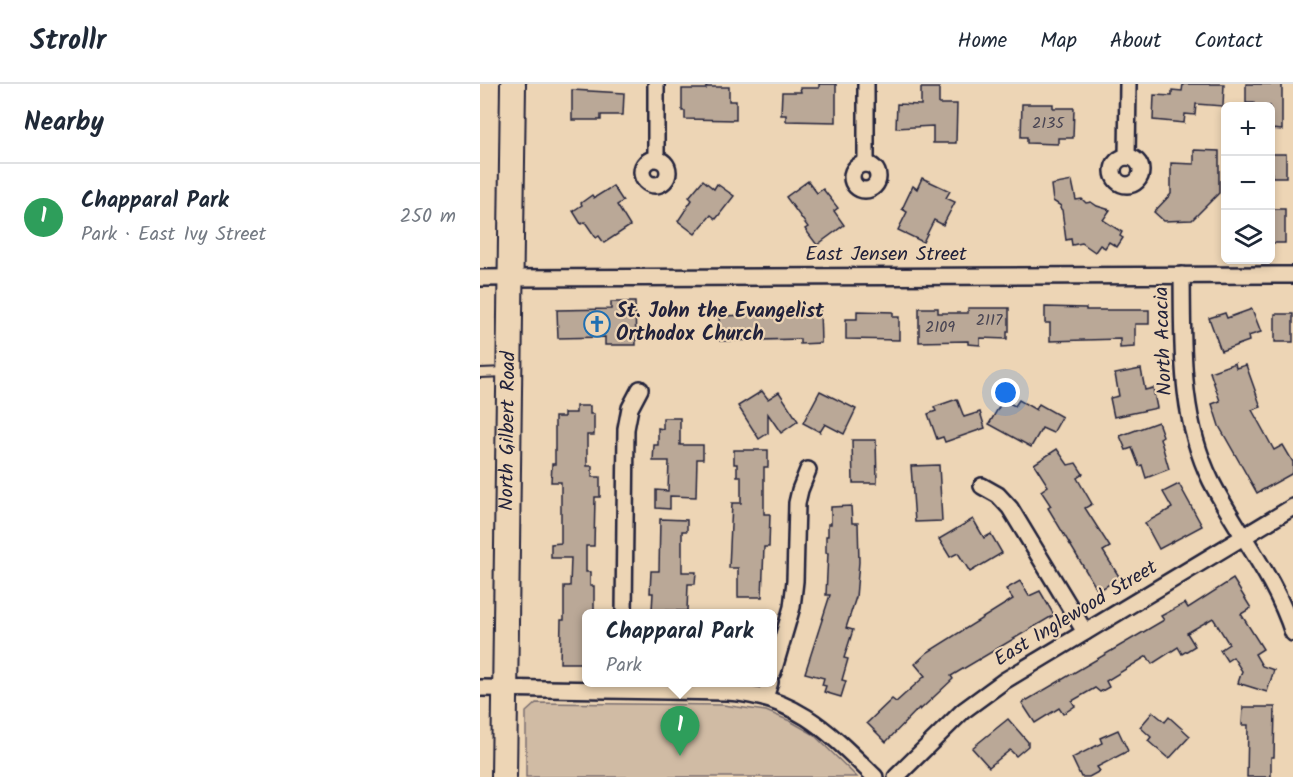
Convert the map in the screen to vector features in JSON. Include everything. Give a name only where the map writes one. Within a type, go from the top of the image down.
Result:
[{"type":"main road","name":"North Gilbert Road","points":[[504,777],[513,84]]},
{"type":"street","points":[[656,84],[656,158]]},
{"type":"street","points":[[866,84],[866,164]]},
{"type":"street","points":[[1127,156],[1130,86]]},
{"type":"street","name":"North Acacia","points":[[1182,275],[1183,369],[1190,417],[1208,474],[1281,601],[1293,633]]},
{"type":"street","name":"East Jensen Street","points":[[480,278],[1293,275]]},
{"type":"street","points":[[624,609],[626,429],[630,408],[640,389]]},
{"type":"street","points":[[777,658],[792,607],[797,503],[808,470]]},
{"type":"street","points":[[982,486],[998,495],[1010,508],[1085,632]]},
{"type":"street","name":"East Inglewood Street","points":[[896,777],[947,726],[983,696],[1293,507]]},
{"type":"street","points":[[480,688],[582,687]]},
{"type":"street","points":[[640,687],[727,692],[765,698],[795,710],[825,729],[875,777]]},
{"type":"street","points":[[765,698],[768,687]]},
{"type":"lane","points":[[480,373],[510,372]]},
{"type":"shaded area","points":[[536,703],[723,705],[766,711],[813,734],[857,777],[526,777],[526,712]]},
{"type":"building","points":[[819,84],[836,84],[836,122],[786,121],[786,115],[781,115],[782,92],[801,92],[800,88],[819,88]]},
{"type":"building","points":[[1183,84],[1224,84],[1223,102],[1221,102],[1221,106],[1196,104],[1195,115],[1185,114],[1184,123],[1153,120],[1154,95],[1172,96],[1172,90],[1182,91]]},
{"type":"building","points":[[1246,84],[1282,84],[1282,130],[1275,129],[1275,102],[1246,102]]},
{"type":"building","points":[[706,87],[729,87],[729,101],[736,101],[736,120],[685,119],[685,111],[682,111],[682,89],[706,89]]},
{"type":"building","points":[[921,88],[939,88],[939,104],[957,104],[956,143],[933,143],[933,126],[896,128],[897,104],[921,105]]},
{"type":"building","points":[[572,90],[624,93],[623,115],[601,115],[601,120],[572,120]]},
{"type":"building","points":[[1022,104],[1053,104],[1053,108],[1074,108],[1073,138],[1058,138],[1058,144],[1027,143],[1027,137],[1021,137]]},
{"type":"building","points":[[1194,150],[1219,151],[1219,193],[1192,220],[1164,221],[1154,212],[1171,194],[1171,163],[1194,164]]},
{"type":"building","points":[[1275,154],[1286,154],[1286,177],[1275,177]]},
{"type":"building","points":[[922,178],[950,191],[946,198],[955,202],[943,225],[934,220],[923,242],[898,230],[907,212],[902,209],[913,186],[917,189]]},
{"type":"building","points":[[703,180],[714,189],[717,184],[734,196],[716,219],[711,215],[695,234],[678,221],[692,200],[689,197]]},
{"type":"building","points":[[808,181],[817,193],[823,189],[838,208],[834,211],[844,225],[817,245],[805,229],[808,227],[786,197]]},
{"type":"building","points":[[1072,181],[1076,200],[1082,199],[1086,203],[1091,202],[1110,210],[1103,220],[1122,232],[1120,236],[1123,238],[1117,247],[1109,242],[1105,248],[1100,245],[1095,252],[1082,243],[1072,245],[1071,239],[1066,240],[1061,206],[1053,201],[1051,185]]},
{"type":"building","points":[[613,186],[623,201],[617,205],[630,226],[604,243],[599,236],[596,238],[585,222],[581,224],[573,211],[592,195],[594,198]]},
{"type":"building","points":[[1275,209],[1285,209],[1285,243],[1275,243]]},
{"type":"building","name":"St. John the Evangelist Orthodox Church","points":[[611,302],[635,302],[636,345],[605,345],[605,337],[558,338],[557,310],[611,309]]},
{"type":"building","points":[[1045,307],[1086,308],[1086,310],[1149,310],[1149,324],[1135,324],[1135,347],[1120,348],[1120,339],[1050,341],[1050,323],[1045,323]]},
{"type":"building","points":[[820,308],[821,343],[800,344],[800,339],[720,341],[719,316],[750,315],[754,313],[754,309]]},
{"type":"building","points":[[919,308],[938,308],[938,313],[968,313],[968,308],[1009,308],[1007,339],[980,338],[980,345],[968,344],[968,341],[919,342]]},
{"type":"building","points":[[1252,309],[1261,332],[1248,336],[1249,341],[1221,351],[1209,318],[1225,313],[1227,318]]},
{"type":"building","points":[[857,311],[893,312],[893,317],[899,317],[899,340],[846,339],[846,319],[857,319]]},
{"type":"building","points":[[1275,314],[1293,314],[1293,342],[1275,342]]},
{"type":"building","points":[[1235,363],[1236,368],[1246,365],[1261,407],[1252,410],[1274,450],[1283,445],[1293,462],[1293,473],[1257,493],[1219,426],[1212,404],[1220,401],[1210,372]]},
{"type":"building","points":[[1141,369],[1145,390],[1153,388],[1157,408],[1114,417],[1110,398],[1119,396],[1115,374]]},
{"type":"building","points":[[762,391],[768,399],[779,392],[798,421],[781,433],[768,414],[768,433],[759,439],[738,406]]},
{"type":"building","points":[[820,391],[856,409],[844,434],[825,424],[820,432],[803,423]]},
{"type":"building","points":[[957,399],[964,417],[980,412],[985,428],[945,442],[943,437],[937,439],[928,414],[936,411],[934,407]]},
{"type":"building","points":[[1003,400],[1015,406],[1019,400],[1036,410],[1039,404],[1062,417],[1053,433],[1042,428],[1031,447],[989,424]]},
{"type":"building","points":[[576,406],[590,406],[590,414],[594,414],[594,435],[587,435],[587,466],[592,466],[592,477],[600,477],[600,497],[595,497],[594,546],[586,546],[586,572],[590,572],[590,586],[594,586],[594,609],[582,609],[582,663],[560,663],[564,586],[570,586],[571,558],[551,558],[551,544],[561,543],[561,482],[551,482],[552,464],[555,464],[555,417],[564,417],[564,413],[576,413]]},
{"type":"building","points":[[663,418],[680,418],[680,445],[703,445],[703,459],[697,459],[696,497],[670,496],[670,509],[656,508],[656,490],[668,491],[669,461],[653,461],[654,445],[658,445],[658,428],[663,429]]},
{"type":"building","points":[[1158,422],[1169,469],[1146,478],[1142,465],[1139,466],[1132,448],[1126,450],[1120,436]]},
{"type":"building","points":[[852,440],[876,440],[877,483],[853,483]]},
{"type":"building","points":[[1057,449],[1068,465],[1076,463],[1083,474],[1077,478],[1092,504],[1085,508],[1110,547],[1103,551],[1120,578],[1098,591],[1048,508],[1051,506],[1041,491],[1048,486],[1034,464]]},
{"type":"building","points":[[734,450],[768,450],[768,467],[764,467],[764,514],[770,514],[769,547],[764,547],[762,597],[738,597],[738,568],[729,568],[732,503],[741,503],[741,476],[737,476]]},
{"type":"building","points":[[939,465],[942,521],[915,522],[911,466]]},
{"type":"building","points":[[1179,484],[1202,526],[1159,549],[1145,523],[1172,508],[1163,492]]},
{"type":"building","points":[[851,506],[852,523],[858,523],[859,562],[856,597],[846,628],[853,630],[844,658],[848,659],[842,680],[846,681],[841,697],[824,692],[826,686],[822,685],[824,678],[805,673],[830,595],[826,595],[828,553],[826,553],[826,536],[828,536],[828,524],[831,524],[831,507]]},
{"type":"building","points":[[660,519],[687,520],[687,531],[682,531],[682,572],[696,572],[695,584],[688,584],[687,609],[652,609],[651,571],[659,571]]},
{"type":"building","points":[[973,519],[984,538],[991,534],[1002,553],[970,572],[958,553],[950,557],[939,539]]},
{"type":"building","points":[[1233,579],[1251,608],[1241,614],[1263,649],[1255,654],[1262,666],[1274,670],[1267,692],[1238,683],[1242,671],[1233,657],[1227,661],[1220,650],[1229,644],[1213,618],[1187,633],[1195,646],[1182,654],[1178,647],[1152,664],[1147,656],[1106,681],[1109,687],[1100,692],[1095,688],[1072,701],[1075,706],[1063,714],[1059,708],[1035,723],[1022,703],[1164,620],[1161,616],[1185,603],[1188,608]]},
{"type":"building","points":[[1020,581],[1029,596],[1040,591],[1054,615],[951,676],[953,679],[920,710],[919,708],[886,742],[867,723],[892,699],[896,702],[925,676],[915,664],[928,652],[1013,599],[1006,589]]},
{"type":"building","points":[[1243,707],[1275,707],[1274,757],[1271,757],[1271,777],[1247,777],[1248,725],[1242,725]]},
{"type":"building","points":[[1153,712],[1165,722],[1169,717],[1190,736],[1169,759],[1148,741],[1151,737],[1140,727]]},
{"type":"building","points":[[1008,719],[1028,742],[1028,746],[1016,756],[1010,750],[989,767],[972,748]]},
{"type":"building","points":[[1118,730],[1128,751],[1097,767],[1100,771],[1089,777],[1081,777],[1072,758],[1102,743],[1100,738]]},
{"type":"place","name":"St. John the Evangelist Orthodox Church","points":[[597,324]]},
{"type":"place","name":"Chapparal Park","points":[[680,756]]}]
